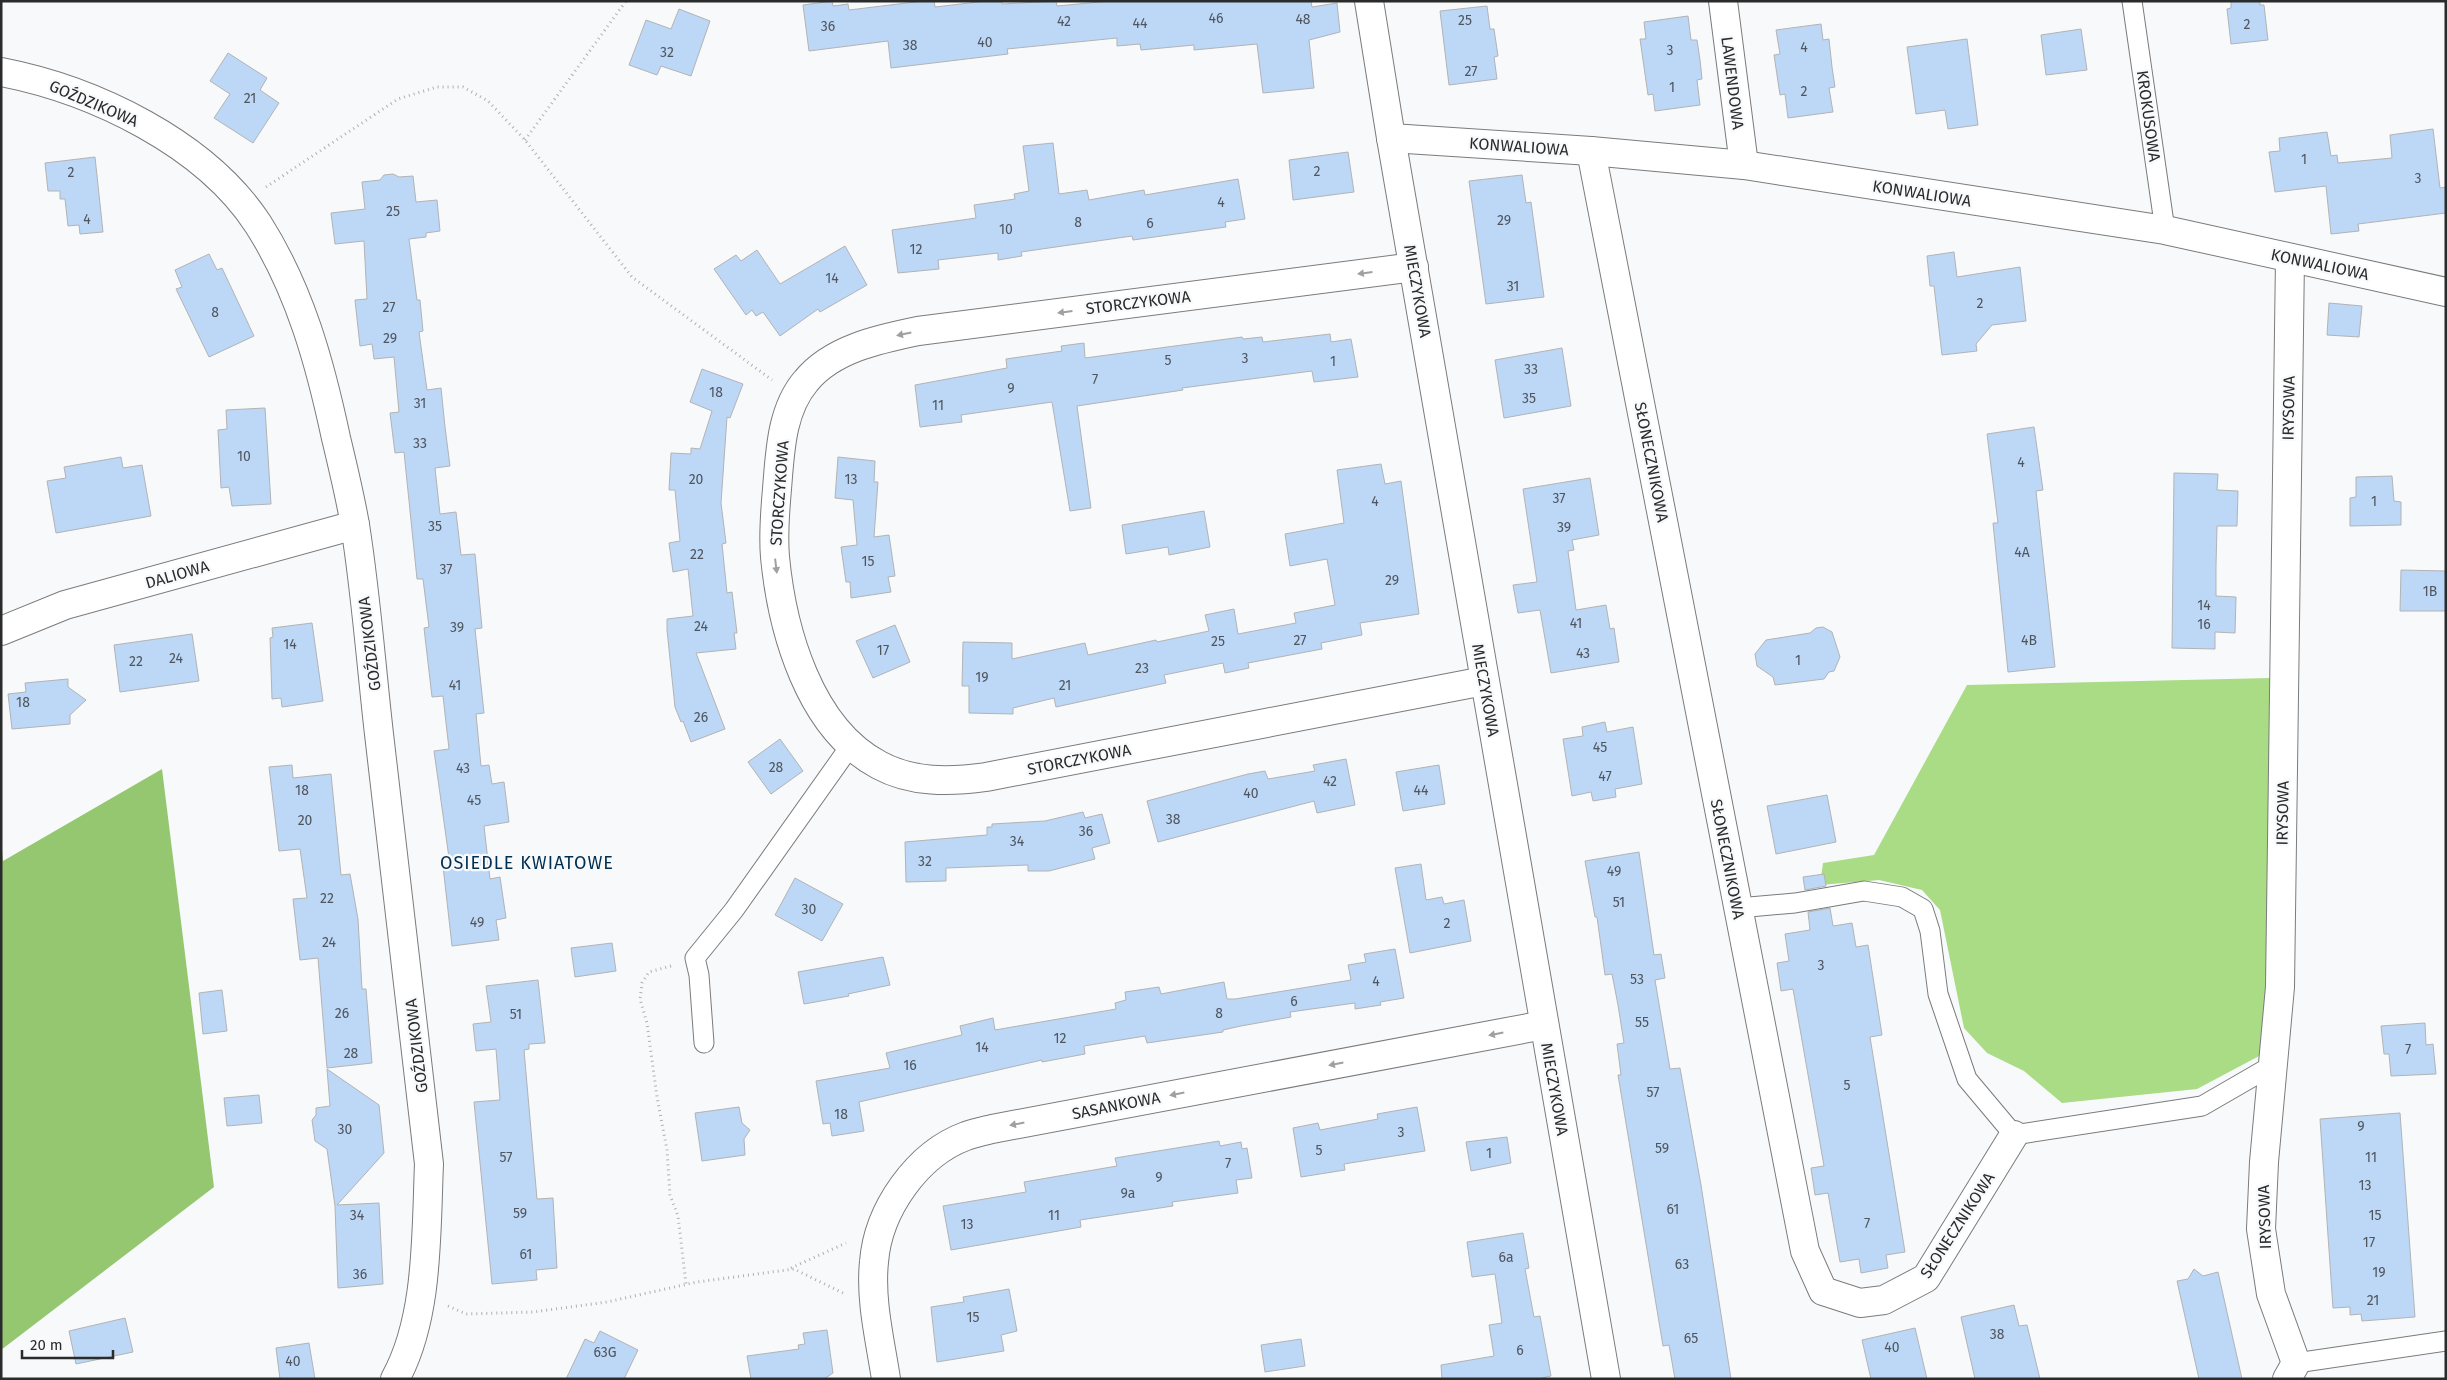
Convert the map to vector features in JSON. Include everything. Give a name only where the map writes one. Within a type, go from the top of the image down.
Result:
[{"type":"street","name":"MIECZYKOWA","points":[[1370,1],[1391,138],[1606,1379]]},
{"type":"street","name":"LAWENDOWA","points":[[1723,1],[1744,165]]},
{"type":"street","name":"GOŹDZIKOWA","points":[[1,72],[34,78],[79,94],[132,117],[189,153],[225,185],[256,222],[286,273],[307,324],[328,399],[355,525],[429,1164],[425,1251],[417,1316],[402,1367],[395,1379]]},
{"type":"street","name":"KONWALIOWA","points":[[1391,138],[1592,151],[1744,165],[2165,230],[2446,292]]},
{"type":"street","name":"SŁONECZNIKOWA","points":[[1592,151],[1805,1251],[1823,1291],[1860,1303],[1884,1300],[1926,1278],[2014,1135]]},
{"type":"street","name":"IRYSOWA","points":[[2290,258],[2280,987],[2264,1162],[2261,1229],[2271,1294],[2291,1371]]},
{"type":"street","name":"STORCZYKOWA","points":[[1414,267],[918,331],[894,336],[834,358],[805,381],[795,397],[786,423],[780,451],[774,527],[775,556],[782,610],[811,692],[834,728],[851,745],[879,766],[926,780],[964,780],[1484,681]]},
{"type":"street","name":"DALIOWA","points":[[1,631],[65,606],[355,525]]},
{"type":"street","name":"SASANKOWA","points":[[886,1379],[875,1306],[874,1260],[880,1231],[892,1203],[909,1179],[929,1158],[966,1136],[1012,1125],[1544,1025]]},
{"type":"lane","name":"KROKUSOWA","points":[[2132,1],[2165,230]]},
{"type":"lane","points":[[704,1043],[696,959],[734,910],[851,745]]},
{"type":"lane","points":[[1738,908],[1795,903],[1864,891],[1902,897],[1922,909],[1930,931],[1938,994],[1967,1079],[2014,1135],[2202,1106],[2272,1065]]},
{"type":"lane","name":"IRYSOWA","points":[[2291,1371],[2446,1341]]},
{"type":"path","points":[[525,140],[626,1]]},
{"type":"path","points":[[241,204],[398,99],[437,87],[464,87],[488,101],[525,140],[632,277],[795,397]]},
{"type":"path","points":[[686,1284],[678,1216],[670,1195],[667,1150],[657,1097],[647,1023],[640,999],[642,983],[649,972],[696,959]]},
{"type":"path","points":[[788,1270],[859,1237],[880,1231]]},
{"type":"path","points":[[420,1293],[466,1314],[533,1312],[606,1302],[686,1284],[794,1269],[822,1284],[875,1306]]},
{"type":"green space","points":[[2271,678],[2269,959],[2261,1055],[2197,1089],[2062,1103],[2024,1071],[1987,1053],[1964,1028],[1940,910],[1922,890],[1879,880],[1820,885],[1823,863],[1874,855],[1967,685]]},
{"type":"green space","points":[[162,769],[214,1187],[1,1350],[1,840],[3,861]]},
{"type":"building","points":[[832,1],[833,6],[848,4],[849,10],[923,1],[934,1],[935,7],[986,1],[1002,1],[1002,4],[1056,1],[1057,6],[1110,1],[1311,1],[1312,7],[1337,3],[1340,32],[1309,40],[1314,88],[1263,93],[1257,44],[1194,50],[1194,45],[1141,50],[1140,44],[1117,46],[1117,38],[1007,49],[1008,54],[891,68],[888,41],[809,51],[803,5]]},
{"type":"building","points":[[2231,1],[2260,1],[2260,5],[2264,5],[2268,40],[2231,44],[2227,9],[2231,8]]},
{"type":"building","points":[[1487,6],[1490,29],[1494,29],[1498,56],[1494,57],[1497,79],[1449,85],[1440,11]]},
{"type":"building","points":[[679,9],[710,21],[691,76],[661,66],[657,75],[629,65],[646,20],[671,29]]},
{"type":"building","points":[[1688,16],[1691,40],[1697,40],[1700,60],[1702,79],[1697,80],[1700,105],[1655,111],[1653,94],[1648,95],[1640,39],[1646,39],[1644,22]]},
{"type":"building","points":[[1821,24],[1823,40],[1829,39],[1835,87],[1829,88],[1833,112],[1788,118],[1785,94],[1780,95],[1774,55],[1780,54],[1776,30]]},
{"type":"building","points":[[2081,29],[2087,70],[2046,75],[2041,35]]},
{"type":"building","points":[[1967,39],[1978,125],[1948,129],[1945,110],[1916,114],[1907,47]]},
{"type":"building","points":[[228,53],[267,78],[260,90],[279,103],[253,143],[214,118],[230,94],[210,81]]},
{"type":"building","points":[[2433,129],[2440,188],[2446,187],[2446,213],[2358,224],[2359,231],[2331,234],[2326,186],[2275,192],[2269,152],[2280,151],[2279,138],[2327,132],[2331,156],[2337,155],[2338,163],[2392,158],[2390,135]]},
{"type":"building","points":[[1053,143],[1059,194],[1087,190],[1089,200],[1144,190],[1145,195],[1238,179],[1245,219],[1225,222],[1226,227],[1133,240],[1132,236],[1021,252],[1022,256],[998,260],[998,253],[938,260],[939,269],[898,273],[892,230],[976,218],[974,205],[1015,199],[1014,194],[1029,191],[1023,146]]},
{"type":"building","points":[[1348,152],[1354,192],[1293,200],[1289,160]]},
{"type":"building","points":[[95,157],[103,232],[80,234],[79,225],[68,226],[65,199],[60,199],[60,191],[48,191],[45,163]]},
{"type":"building","points":[[393,174],[399,177],[413,176],[416,202],[437,200],[440,231],[426,233],[426,237],[409,239],[417,300],[420,300],[423,331],[419,332],[427,390],[441,388],[450,466],[435,468],[440,514],[456,512],[461,555],[475,554],[482,628],[475,629],[484,713],[476,714],[481,766],[489,765],[492,784],[504,782],[509,822],[484,826],[490,879],[500,877],[506,918],[496,920],[499,940],[452,946],[443,866],[450,865],[434,751],[449,749],[443,696],[432,697],[424,628],[429,627],[423,579],[417,579],[404,452],[395,453],[390,413],[399,412],[394,357],[374,359],[372,344],[360,346],[355,300],[367,299],[364,241],[335,244],[331,213],[365,209],[362,182],[380,180],[384,175]]},
{"type":"building","points":[[1522,175],[1526,203],[1531,202],[1544,297],[1486,304],[1469,181]]},
{"type":"building","points":[[845,246],[867,285],[820,312],[818,309],[780,336],[763,312],[756,316],[752,310],[746,315],[714,269],[736,255],[741,261],[757,250],[780,284]]},
{"type":"building","points":[[1954,252],[1957,277],[2020,267],[2026,321],[1992,325],[1976,344],[1977,351],[1942,355],[1934,286],[1930,286],[1927,256]]},
{"type":"building","points":[[209,254],[217,270],[222,268],[254,336],[209,357],[176,289],[182,287],[175,270]]},
{"type":"building","points":[[2329,303],[2362,306],[2359,337],[2327,335]]},
{"type":"building","points":[[1330,334],[1331,342],[1351,339],[1358,377],[1314,382],[1312,371],[1182,388],[1183,390],[1077,406],[1091,508],[1070,511],[1052,402],[961,415],[962,422],[920,427],[915,385],[1007,368],[1006,359],[1062,351],[1061,346],[1084,343],[1085,358],[1242,337],[1243,339],[1262,337],[1263,342]]},
{"type":"building","points":[[1562,348],[1571,406],[1504,418],[1495,360]]},
{"type":"building","points":[[702,369],[743,384],[730,418],[727,417],[721,503],[726,543],[722,544],[727,593],[732,592],[737,633],[734,633],[736,649],[696,653],[725,729],[691,742],[675,707],[667,630],[667,619],[693,616],[688,569],[673,572],[669,543],[680,541],[675,490],[669,490],[671,453],[691,454],[691,448],[700,449],[712,411],[690,402]]},
{"type":"building","points":[[265,408],[271,504],[232,506],[229,487],[221,488],[218,430],[227,429],[226,410]]},
{"type":"building","points":[[2034,427],[2043,490],[2036,491],[2055,667],[2008,672],[1993,523],[1998,523],[1987,434]]},
{"type":"building","points":[[121,457],[123,468],[142,465],[151,516],[56,533],[47,481],[66,478],[64,467]]},
{"type":"building","points":[[838,457],[875,461],[874,482],[878,482],[874,537],[889,535],[895,576],[888,577],[891,592],[851,598],[850,582],[846,582],[841,547],[857,545],[853,500],[835,498]]},
{"type":"building","points":[[1381,464],[1385,484],[1401,481],[1419,614],[1360,623],[1362,635],[1321,643],[1322,649],[1248,663],[1249,668],[1225,673],[1223,663],[1164,675],[1166,683],[1056,707],[1054,698],[1013,708],[1013,714],[969,713],[969,686],[962,686],[963,642],[1012,643],[1012,659],[1085,643],[1088,655],[1209,631],[1205,615],[1234,609],[1238,634],[1296,623],[1294,613],[1335,605],[1327,559],[1290,566],[1285,534],[1344,523],[1337,470]]},
{"type":"building","points":[[2174,473],[2218,474],[2217,490],[2238,491],[2237,526],[2217,526],[2216,566],[2216,596],[2236,597],[2235,633],[2215,632],[2215,649],[2172,648]]},
{"type":"building","points":[[2392,476],[2394,501],[2401,502],[2401,525],[2350,526],[2350,498],[2356,497],[2356,477]]},
{"type":"building","points":[[1590,478],[1599,535],[1572,540],[1574,550],[1568,551],[1576,610],[1606,605],[1610,629],[1614,628],[1619,662],[1551,673],[1540,610],[1518,613],[1513,585],[1537,582],[1523,489]]},
{"type":"building","points":[[1204,511],[1210,547],[1169,555],[1168,547],[1126,554],[1122,525]]},
{"type":"building","points":[[2401,570],[2446,571],[2446,611],[2400,611]]},
{"type":"building","points":[[312,623],[323,701],[282,707],[281,698],[272,699],[270,638],[273,637],[272,628]]},
{"type":"building","points":[[895,625],[910,662],[873,678],[856,641]]},
{"type":"building","points":[[1823,627],[1832,632],[1840,657],[1834,671],[1829,672],[1824,679],[1775,685],[1773,677],[1757,666],[1755,654],[1766,640],[1810,633],[1816,628]]},
{"type":"building","points":[[192,634],[199,681],[120,692],[114,645]]},
{"type":"building","points":[[68,679],[68,687],[86,700],[70,715],[70,724],[12,729],[8,694],[26,692],[25,683]]},
{"type":"building","points":[[1605,722],[1607,732],[1633,727],[1642,784],[1615,789],[1616,797],[1593,801],[1591,792],[1572,796],[1563,739],[1583,736],[1582,727]]},
{"type":"building","points":[[780,739],[803,771],[771,794],[748,762]]},
{"type":"building","points":[[1346,759],[1355,805],[1317,813],[1314,801],[1158,842],[1147,801],[1248,774],[1265,771],[1268,779],[1315,771],[1313,765]]},
{"type":"building","points":[[292,765],[293,778],[331,774],[341,875],[350,874],[358,919],[362,989],[366,989],[372,1063],[327,1068],[318,958],[300,960],[293,899],[307,898],[300,849],[279,851],[269,767]]},
{"type":"building","points":[[1439,765],[1445,804],[1403,811],[1396,772]]},
{"type":"building","points":[[1827,795],[1836,842],[1776,854],[1767,806]]},
{"type":"building","points":[[1083,812],[1085,818],[1102,814],[1110,843],[1092,848],[1095,859],[1049,871],[1028,871],[1028,865],[946,868],[946,881],[906,882],[905,842],[987,835],[987,827],[992,827],[992,824],[1045,821]]},
{"type":"building","points":[[1639,852],[1654,955],[1661,954],[1665,978],[1655,980],[1670,1069],[1680,1068],[1701,1185],[1731,1379],[1675,1379],[1669,1345],[1663,1346],[1618,1075],[1621,1075],[1617,1044],[1624,1043],[1618,1005],[1612,974],[1605,975],[1597,917],[1595,917],[1585,861]]},
{"type":"building","points":[[1421,864],[1426,900],[1442,897],[1444,904],[1464,900],[1471,941],[1410,953],[1395,868]]},
{"type":"building","points":[[1824,874],[1826,886],[1805,890],[1803,877]]},
{"type":"building","points":[[795,878],[843,904],[822,941],[775,915]]},
{"type":"building","points":[[1830,908],[1833,926],[1852,923],[1856,947],[1868,945],[1882,1035],[1870,1037],[1905,1252],[1886,1255],[1888,1268],[1861,1273],[1859,1259],[1840,1262],[1828,1193],[1815,1195],[1811,1168],[1824,1166],[1793,989],[1781,991],[1777,963],[1789,961],[1785,934],[1810,930],[1808,912]]},
{"type":"building","points":[[612,943],[616,971],[575,977],[571,948]]},
{"type":"building","points":[[1395,949],[1404,998],[1380,1002],[1381,1005],[1355,1009],[1355,1003],[1290,1012],[1291,1017],[1241,1026],[1223,1030],[1223,1032],[1147,1043],[1145,1036],[1084,1046],[1085,1054],[1042,1062],[1042,1060],[859,1102],[864,1131],[832,1136],[830,1123],[823,1124],[816,1081],[890,1068],[886,1053],[962,1035],[960,1026],[993,1018],[995,1030],[1116,1009],[1115,1003],[1126,1000],[1125,992],[1159,987],[1161,994],[1224,982],[1227,999],[1235,999],[1351,980],[1348,965],[1366,962],[1364,954]]},
{"type":"building","points":[[883,957],[890,985],[848,994],[849,996],[804,1004],[798,972]]},
{"type":"building","points":[[538,980],[545,1043],[529,1044],[529,1049],[524,1050],[537,1199],[553,1198],[557,1268],[536,1270],[537,1280],[492,1284],[474,1102],[500,1100],[496,1049],[476,1051],[473,1024],[491,1022],[486,986]]},
{"type":"building","points":[[222,990],[227,1031],[203,1034],[199,993]]},
{"type":"building","points":[[2425,1023],[2426,1045],[2433,1044],[2436,1074],[2391,1076],[2389,1054],[2384,1054],[2381,1026]]},
{"type":"building","points":[[327,1069],[379,1105],[384,1153],[337,1205],[379,1203],[383,1284],[338,1288],[335,1206],[327,1149],[315,1141],[312,1120],[316,1115],[316,1108],[330,1106]]},
{"type":"building","points":[[259,1095],[262,1123],[227,1126],[224,1098]]},
{"type":"building","points":[[739,1107],[742,1123],[750,1130],[744,1139],[745,1155],[702,1161],[695,1113]]},
{"type":"building","points":[[1417,1107],[1425,1151],[1344,1164],[1345,1170],[1301,1177],[1293,1128],[1318,1123],[1320,1130],[1378,1119],[1377,1114]]},
{"type":"building","points":[[2400,1113],[2415,1317],[2362,1321],[2361,1314],[2350,1315],[2350,1307],[2333,1308],[2320,1119]]},
{"type":"building","points":[[1507,1137],[1511,1163],[1471,1171],[1466,1142]]},
{"type":"building","points":[[1219,1141],[1220,1146],[1241,1142],[1242,1149],[1247,1148],[1252,1178],[1236,1180],[1238,1193],[1172,1202],[1173,1206],[1080,1220],[1081,1227],[951,1250],[943,1206],[1026,1192],[1024,1182],[1117,1166],[1115,1158]]},
{"type":"building","points":[[1523,1233],[1529,1268],[1525,1269],[1534,1317],[1540,1316],[1551,1376],[1538,1379],[1442,1379],[1441,1365],[1494,1356],[1489,1325],[1502,1323],[1495,1274],[1472,1277],[1467,1242]]},
{"type":"building","points":[[2194,1269],[2203,1276],[2218,1272],[2242,1379],[2199,1379],[2177,1281],[2188,1279]]},
{"type":"building","points":[[1009,1289],[1017,1331],[1001,1335],[1004,1351],[937,1362],[931,1307],[964,1302],[963,1297]]},
{"type":"building","points":[[2014,1305],[2019,1326],[2027,1325],[2040,1379],[1975,1379],[1961,1317]]},
{"type":"building","points":[[125,1318],[133,1352],[76,1364],[69,1331]]},
{"type":"building","points":[[1915,1328],[1927,1379],[1871,1379],[1862,1340]]},
{"type":"building","points":[[827,1330],[833,1373],[824,1379],[751,1379],[747,1356],[799,1349],[798,1345],[805,1344],[803,1333]]},
{"type":"building","points":[[600,1331],[638,1350],[624,1379],[566,1379],[585,1339],[594,1343]]},
{"type":"building","points":[[1301,1339],[1305,1366],[1265,1372],[1261,1345]]},
{"type":"building","points":[[309,1343],[315,1379],[280,1379],[276,1348]]},
{"type":"district","name":"OSIEDLE KWIATOWE","points":[[527,863]]}]
